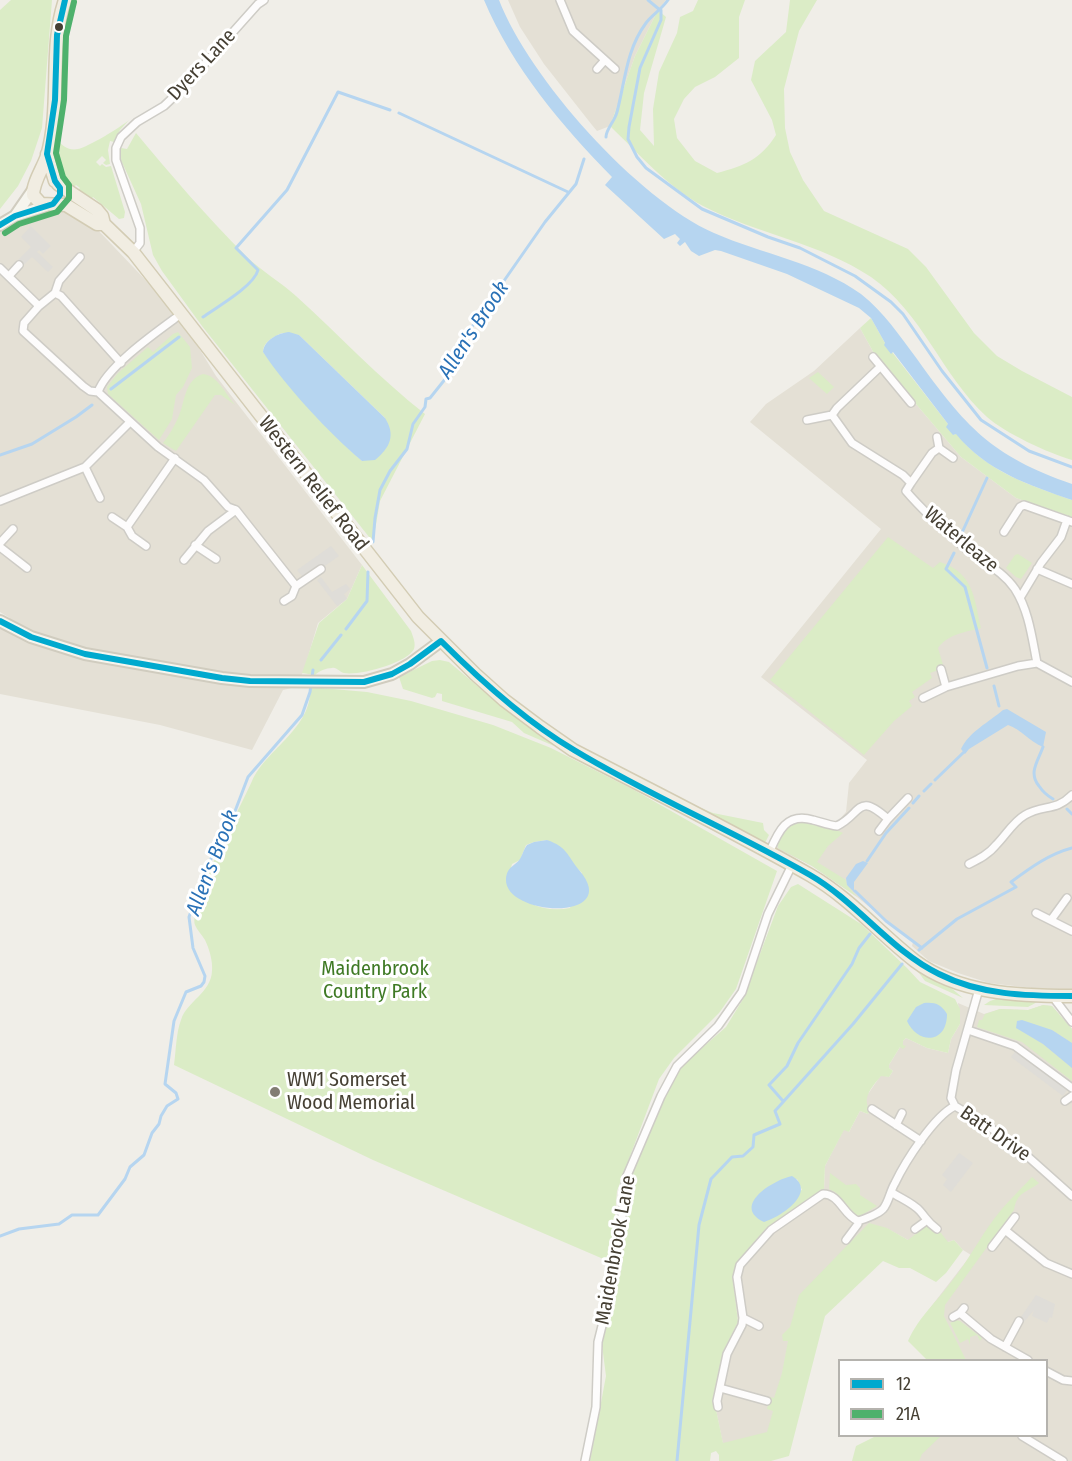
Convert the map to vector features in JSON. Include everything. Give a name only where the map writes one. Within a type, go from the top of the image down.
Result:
[{"type":"main road","points":[[47,154],[60,195],[49,205],[38,202],[34,187],[47,154],[55,109],[57,35],[65,0]]},
{"type":"main road","points":[[34,187],[46,178],[57,182]]},
{"type":"main road","name":"Western Relief Road","points":[[57,182],[97,210],[104,224],[133,252],[418,617],[475,674],[540,728],[573,750],[769,853],[843,897],[921,965],[950,979],[979,989],[1001,993],[1072,996]]},
{"type":"main road","name":"Western Relief Road","points":[[49,205],[66,205],[97,224],[104,224]]},
{"type":"street","name":"Dyers Lane","points":[[133,252],[140,243],[140,228],[116,160],[119,140],[137,122],[164,106],[183,88],[264,0]]},
{"type":"street","points":[[560,0],[573,31],[615,69]]},
{"type":"street","points":[[597,69],[604,60]]},
{"type":"street","points":[[15,216],[34,187]]},
{"type":"street","points":[[0,225],[15,216],[49,205]]},
{"type":"street","points":[[80,257],[59,281],[56,293],[24,322],[23,331],[83,386],[90,391],[98,392],[158,447],[204,480],[228,507],[237,510],[296,586]]},
{"type":"street","points":[[9,276],[20,265]]},
{"type":"street","points":[[0,268],[39,306]]},
{"type":"street","points":[[56,293],[70,305],[121,363]]},
{"type":"street","points":[[98,392],[105,379],[121,363],[180,314]]},
{"type":"street","points":[[873,357],[911,403]]},
{"type":"street","points":[[807,420],[832,415],[880,367]]},
{"type":"street","points":[[832,415],[852,443],[903,475],[911,483],[932,453],[939,448]]},
{"type":"street","points":[[0,501],[85,467],[130,422]]},
{"type":"street","points":[[937,436],[939,448],[953,459]]},
{"type":"street","points":[[127,527],[175,458]]},
{"type":"street","points":[[85,467],[100,498]]},
{"type":"street","name":"Waterleaze","points":[[911,483],[906,491],[921,508],[967,549],[1000,572],[1020,598],[1028,619],[1036,663]]},
{"type":"street","name":"Waterleaze","points":[[1004,532],[1020,507],[1024,505],[1070,521],[1020,598]]},
{"type":"street","points":[[184,560],[208,531],[237,510]]},
{"type":"street","points":[[112,517],[127,527],[132,536],[146,546]]},
{"type":"street","points":[[13,529],[0,545],[27,568]]},
{"type":"street","points":[[195,546],[216,559]]},
{"type":"street","points":[[284,602],[292,596],[296,586],[321,569]]},
{"type":"street","points":[[1037,569],[1072,584]]},
{"type":"street","points":[[0,621],[31,637],[85,654],[249,681],[364,682],[392,674],[441,641]]},
{"type":"street","points":[[923,698],[946,687],[1036,663],[1072,682]]},
{"type":"street","points":[[940,669],[946,687]]},
{"type":"street","points":[[969,864],[987,854],[1020,818],[1038,809],[1055,808],[1072,795]]},
{"type":"street","points":[[879,831],[908,798]]},
{"type":"street","points":[[769,853],[784,824],[801,817],[837,826],[857,808],[867,806],[876,808],[888,819]]},
{"type":"street","name":"Maidenbrook Lane","points":[[585,1461],[596,1407],[598,1342],[617,1265],[626,1178],[660,1096],[677,1066],[718,1026],[742,992],[768,914],[792,866]]},
{"type":"street","points":[[1051,920],[1067,898]]},
{"type":"street","points":[[1036,914],[1072,931]]},
{"type":"street","name":"Batt Drive","points":[[979,989],[956,1070],[951,1098],[955,1106],[987,1125],[1025,1154],[1072,1196]]},
{"type":"street","points":[[1055,996],[1056,1001],[1072,1022]]},
{"type":"street","points":[[968,1030],[1016,1046],[1072,1088]]},
{"type":"street","points":[[1065,1101],[1072,1096]]},
{"type":"street","points":[[846,1240],[858,1221],[881,1210],[895,1182],[921,1141],[942,1114],[955,1106]]},
{"type":"street","points":[[872,1109],[921,1141]]},
{"type":"street","points":[[896,1125],[902,1113]]},
{"type":"street","points":[[891,1192],[917,1208],[926,1221],[937,1229]]},
{"type":"street","points":[[718,1407],[717,1401],[727,1354],[742,1325],[738,1277],[740,1265],[771,1230],[823,1194],[834,1196],[846,1212],[858,1221]]},
{"type":"street","points":[[992,1247],[1015,1217]]},
{"type":"street","points":[[915,1229],[926,1221]]},
{"type":"street","points":[[1005,1230],[1046,1263],[1072,1274]]},
{"type":"street","points":[[959,1313],[991,1339],[1026,1359]]},
{"type":"street","points":[[743,1318],[759,1326]]},
{"type":"street","points":[[1005,1347],[1019,1321]]},
{"type":"street","points":[[1048,1372],[1063,1380],[1072,1380]]},
{"type":"street","points":[[720,1388],[767,1401]]},
{"type":"street","points":[[1024,1437],[1063,1461]]},
{"type":"shaded area","points":[[508,0],[666,0],[658,10],[635,56],[610,126],[597,131],[592,125],[544,64],[520,27]]},
{"type":"shaded area","points":[[50,210],[68,211],[94,226],[156,291],[197,345],[216,376],[362,565],[347,599],[318,623],[304,670],[296,687],[283,690],[252,750],[160,725],[0,694],[0,628],[10,618],[0,612],[0,231]]},
{"type":"shaded area","points":[[31,226],[51,246],[43,254],[39,250],[37,252],[53,267],[48,272],[32,257],[24,265],[18,260],[31,247],[21,237]]},
{"type":"shaded area","points":[[860,328],[876,357],[961,457],[1016,498],[1072,517],[1072,989],[1040,989],[989,983],[929,961],[912,946],[913,942],[857,897],[812,866],[768,844],[780,823],[793,816],[809,815],[831,822],[838,821],[846,812],[849,783],[867,760],[761,677],[881,529],[750,422],[766,404],[814,371]]},
{"type":"shaded area","points":[[331,546],[339,556],[305,580],[297,570]]},
{"type":"shaded area","points":[[321,577],[332,592],[346,584],[350,589],[344,594],[347,599],[337,606],[317,580]]},
{"type":"shaded area","points":[[958,1003],[984,1014],[1000,1009],[1028,1010],[1043,1005],[1052,1006],[1072,1029],[1072,1461],[918,1461],[929,1437],[1048,1437],[1048,1359],[957,1359],[930,1308],[971,1255],[954,1240],[948,1242],[908,1240],[886,1228],[795,1345],[773,1437],[724,1449],[714,1400],[724,1350],[738,1322],[733,1279],[736,1267],[769,1227],[824,1189],[825,1166],[844,1129],[849,1132],[860,1111],[868,1114],[870,1110],[866,1104],[866,1097],[881,1075],[889,1077],[893,1071],[889,1065],[900,1047],[903,1046],[903,1041],[906,1038],[927,1048],[948,1053],[951,1039],[960,1024]]},
{"type":"shaded area","points":[[1018,1048],[1070,1086],[1063,1096],[1011,1057]]},
{"type":"shaded area","points":[[992,1134],[1021,1155],[1017,1160],[988,1139]]},
{"type":"shaded area","points":[[959,1153],[973,1163],[951,1192],[943,1185],[947,1179],[942,1175]]},
{"type":"shaded area","points":[[1036,1295],[1055,1304],[1052,1318],[1050,1317],[1047,1323],[1032,1316],[1034,1310],[1023,1323],[1019,1320]]},
{"type":"green space","points":[[11,0],[52,0],[42,128],[31,161],[18,186],[0,209],[0,10]]},
{"type":"green space","points":[[698,0],[745,0],[739,17],[739,58],[715,77],[695,87],[684,99],[674,119],[677,138],[695,161],[717,173],[751,160],[770,143],[776,135],[772,120],[751,80],[755,61],[786,32],[790,0],[817,0],[799,31],[784,89],[785,128],[790,152],[803,180],[824,211],[908,249],[926,267],[974,333],[997,356],[1072,397],[1072,460],[1027,442],[987,417],[957,383],[904,308],[889,291],[871,277],[831,256],[724,216],[690,199],[666,180],[610,126],[635,56],[658,10],[666,17],[644,93],[640,130],[654,146],[653,109],[659,72],[677,33],[680,17],[693,11]]},
{"type":"green space","points":[[129,120],[120,130],[114,142],[110,141],[108,150],[110,164],[103,163],[106,160],[102,156],[96,162],[100,166],[102,164],[106,167],[111,166],[125,212],[124,218],[119,219],[93,197],[89,202],[76,192],[80,188],[76,185],[72,189],[62,179],[55,160],[55,146],[57,139],[69,149],[83,147]]},
{"type":"green space","points":[[136,133],[246,256],[296,296],[375,371],[425,414],[380,501],[373,542],[202,326],[162,271],[153,255],[141,204],[120,158],[121,148],[127,149]],"holes":[[[282,333],[299,335],[385,418],[362,461],[309,408],[263,352],[267,343]]]},
{"type":"green space","points":[[871,318],[885,343],[948,424],[954,435],[956,433],[980,457],[994,467],[1040,489],[1072,500],[1072,517],[1016,498],[961,457],[876,357],[860,328]]},
{"type":"green space","points":[[178,332],[190,347],[192,368],[183,387],[176,395],[172,419],[159,440],[108,394],[107,387],[118,373],[148,347],[153,352]]},
{"type":"green space","points":[[818,372],[834,387],[827,394],[809,378]]},
{"type":"green space","points":[[203,374],[217,381],[235,405],[221,395],[215,395],[176,451],[163,443],[178,418],[192,381]]},
{"type":"green space","points":[[888,537],[933,568],[940,562],[960,573],[971,588],[981,628],[958,634],[942,643],[938,648],[944,668],[930,673],[932,678],[912,692],[915,697],[909,701],[912,706],[894,721],[864,755],[770,680]]},
{"type":"green space","points":[[1018,554],[1032,563],[1021,579],[1006,568]]},
{"type":"green space","points":[[362,565],[411,631],[414,649],[393,664],[371,670],[344,673],[334,668],[323,670],[315,675],[302,673],[319,623],[347,599]]},
{"type":"green space","points":[[432,661],[449,662],[501,706],[554,746],[524,733],[512,722],[442,701],[442,694],[437,693],[432,698],[403,689],[399,677]]},
{"type":"green space","name":"Maidenbrook Country Park","points":[[310,687],[367,692],[411,701],[493,725],[551,748],[634,790],[777,871],[736,989],[719,1013],[674,1058],[659,1079],[617,1191],[612,1250],[608,1261],[373,1160],[174,1065],[177,1036],[184,1013],[211,979],[211,959],[208,947],[195,925],[195,914],[207,876],[252,781],[268,758],[297,726],[309,701]],"holes":[[[547,840],[582,873],[570,908],[553,909],[536,906],[513,892],[507,885],[512,864],[520,860],[526,845],[534,842]]]},
{"type":"green space","points":[[694,805],[713,813],[763,823],[764,830],[769,835],[765,843]]},
{"type":"green space","points":[[798,821],[820,825],[843,833],[828,846],[817,862],[846,880],[847,885],[857,897],[812,866],[778,848],[783,831]]},
{"type":"green space","points":[[798,884],[861,924],[920,982],[955,999],[960,1009],[960,1024],[951,1039],[948,1053],[927,1048],[906,1038],[903,1041],[903,1045],[906,1046],[903,1049],[900,1047],[889,1065],[893,1071],[889,1077],[881,1076],[869,1092],[867,1101],[870,1110],[868,1114],[860,1111],[849,1132],[844,1130],[825,1166],[824,1189],[769,1227],[736,1267],[733,1279],[738,1322],[724,1350],[714,1400],[723,1443],[767,1432],[773,1411],[767,1409],[770,1397],[774,1398],[782,1373],[788,1341],[783,1341],[782,1335],[790,1327],[799,1295],[869,1223],[887,1228],[908,1240],[926,1226],[941,1233],[948,1242],[954,1240],[963,1250],[946,1273],[936,1282],[910,1268],[899,1268],[883,1261],[825,1316],[789,1456],[771,1461],[719,1461],[716,1451],[711,1453],[710,1461],[590,1461],[606,1376],[602,1345],[622,1258],[630,1181],[640,1151],[677,1072],[726,1027],[743,999],[778,906],[791,887]],"holes":[[[797,1179],[802,1190],[752,1207],[764,1192]]]},
{"type":"green space","points":[[916,969],[950,987],[963,998],[925,981]]},
{"type":"green space","points":[[996,999],[1039,1001],[1028,1007],[984,1005]]},
{"type":"green space","points":[[1043,1005],[1052,1006],[1072,1029],[1072,1043],[1052,1030],[1016,1027],[1043,1044],[1072,1068],[1072,1081],[1022,1042],[977,1027],[979,1020],[982,1020],[985,1014],[1000,1009],[1028,1010]]},
{"type":"green space","points":[[830,1173],[846,1185],[856,1184],[860,1188],[860,1195],[877,1206],[857,1216],[835,1192],[829,1189]]},
{"type":"green space","points":[[1032,1177],[1039,1183],[1017,1199],[1014,1210],[945,1305],[944,1316],[966,1359],[926,1359],[908,1341],[923,1316],[958,1273],[1007,1203]]},
{"type":"green space","points":[[956,1320],[982,1338],[980,1341],[977,1335],[970,1337],[970,1345],[968,1339],[960,1343],[950,1323]]},
{"type":"green space","points":[[874,1437],[940,1437],[922,1454],[919,1461],[852,1461],[856,1446]]},
{"type":"water","points":[[484,0],[499,0],[534,65],[560,99],[620,165],[652,193],[684,216],[714,233],[827,274],[861,294],[891,324],[966,421],[1000,450],[1020,462],[1072,484],[1072,500],[1009,475],[981,458],[956,434],[953,435],[946,427],[948,424],[893,352],[891,354],[884,345],[871,318],[859,308],[787,274],[721,251],[715,250],[699,256],[691,251],[685,242],[680,246],[677,243],[680,239],[675,234],[664,239],[605,185],[612,177],[557,116],[524,72],[495,25]]},
{"type":"water","points":[[289,332],[299,335],[385,418],[390,430],[390,441],[375,460],[362,461],[336,438],[296,395],[263,352],[266,344],[272,338]]},
{"type":"water","points":[[1007,709],[1046,732],[1043,747],[1008,725],[969,749],[965,754],[961,749],[969,737]]},
{"type":"water","points":[[547,840],[566,852],[589,887],[586,899],[575,906],[540,907],[523,901],[510,892],[506,879],[510,868],[519,860],[527,845]]},
{"type":"water","points":[[863,861],[868,863],[854,882],[854,892],[847,885],[846,878],[856,864]]},
{"type":"water","points":[[924,1003],[937,1004],[947,1014],[946,1024],[942,1031],[931,1038],[918,1034],[907,1021],[916,1007]]},
{"type":"water","points":[[1022,1020],[1052,1030],[1072,1043],[1072,1068],[1043,1044],[1016,1028],[1017,1021]]},
{"type":"water","points":[[792,1176],[799,1182],[801,1189],[794,1203],[779,1215],[764,1222],[755,1216],[752,1209],[753,1201],[758,1194],[784,1178]]},
{"type":"waterway","points":[[648,0],[660,10]]},
{"type":"waterway","name":"Allen's Brook","points":[[606,137],[617,112],[634,44],[646,23],[668,0]]},
{"type":"waterway","points":[[661,10],[661,20],[640,68],[629,127],[628,139],[637,157],[646,168],[702,209],[800,248],[855,276],[891,302],[903,314],[942,371],[981,420],[1029,451],[1072,467]]},
{"type":"waterway","points":[[203,317],[243,289],[255,276],[258,270],[236,248],[287,190],[338,92],[390,110]]},
{"type":"waterway","points":[[399,113],[568,192]]},
{"type":"waterway","name":"Allen's Brook","points":[[373,542],[380,490],[390,471],[407,449],[413,424],[425,407],[426,399],[430,398],[450,373],[462,341],[545,222],[576,184],[584,159]]},
{"type":"waterway","points":[[111,389],[179,337]]},
{"type":"waterway","points":[[0,455],[32,444],[92,405]]},
{"type":"waterway","points":[[960,537],[987,478]]},
{"type":"waterway","points":[[954,553],[946,569],[965,587],[987,668]]},
{"type":"waterway","name":"Allen's Brook","points":[[346,629],[367,601],[368,572]]},
{"type":"waterway","name":"Allen's Brook","points":[[321,660],[341,635]]},
{"type":"waterway","name":"Allen's Brook","points":[[0,1236],[19,1229],[59,1224],[72,1215],[98,1215],[125,1179],[130,1167],[144,1155],[152,1133],[167,1106],[178,1099],[176,1093],[165,1084],[174,1021],[186,992],[201,986],[205,976],[193,948],[189,917],[207,866],[229,827],[248,777],[302,715],[310,692],[313,670]]},
{"type":"waterway","points":[[994,686],[999,706]]},
{"type":"waterway","points":[[1043,747],[1034,776],[1042,790],[1053,799]]},
{"type":"waterway","points":[[935,780],[964,752]]},
{"type":"waterway","points":[[924,791],[931,784]]},
{"type":"waterway","points":[[913,803],[919,796]]},
{"type":"waterway","points":[[867,861],[886,833],[909,808]]},
{"type":"waterway","points":[[1067,809],[1072,814]]},
{"type":"waterway","points":[[919,950],[957,919],[1016,887],[1011,882],[1033,867],[1055,854],[1072,848]]},
{"type":"waterway","points":[[855,891],[886,921],[922,948]]},
{"type":"waterway","points":[[783,1101],[769,1085],[787,1066],[798,1043],[870,934]]},
{"type":"waterway","points":[[677,1461],[699,1225],[711,1179],[732,1157],[743,1156],[753,1147],[754,1135],[780,1124],[775,1111],[853,1024],[902,964]]},
{"type":"transit line","name":"12","points":[[0,225],[15,216],[53,204],[60,195],[60,188],[55,181],[47,154],[55,100],[57,35],[65,0]]},
{"type":"transit line","name":"21A","points":[[5,233],[19,224],[57,212],[69,198],[69,185],[63,177],[56,153],[64,100],[66,36],[74,2]]},
{"type":"transit line","name":"12","points":[[0,621],[31,637],[85,654],[250,681],[364,682],[392,674],[441,641],[504,700],[556,739],[632,783],[810,875],[843,899],[905,953],[939,974],[971,986],[1004,993],[1072,996]]},
{"type":"place","name":"WW1 Somerset Wood Memorial","points":[[275,1092]]}]
